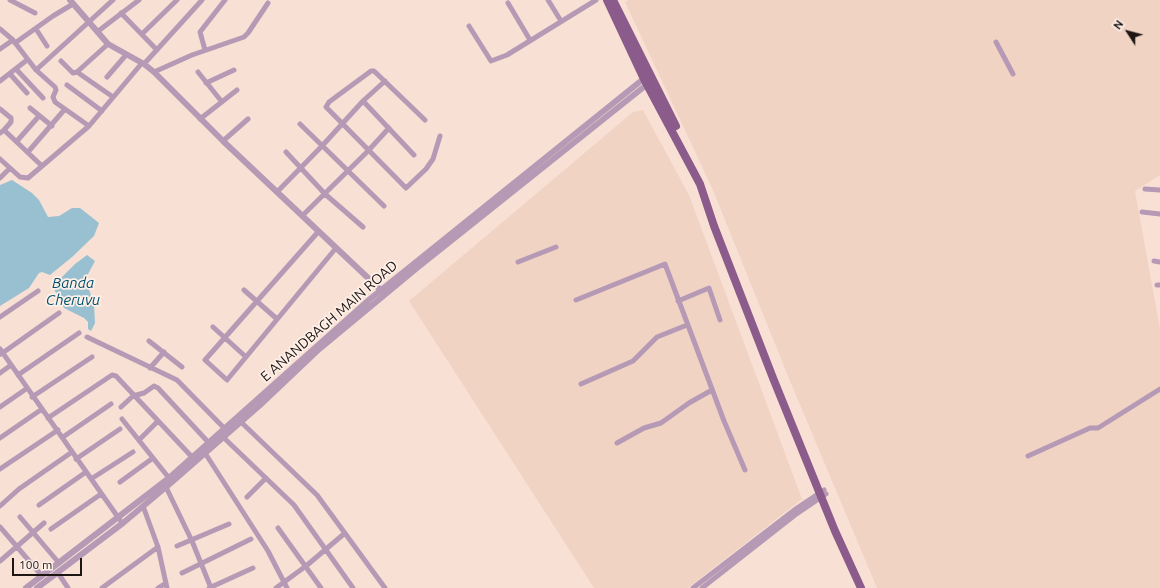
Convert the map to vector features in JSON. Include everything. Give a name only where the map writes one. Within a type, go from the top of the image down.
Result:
[{"type":"main road","points":[[607,0],[700,184],[714,226],[861,588]]},
{"type":"main road","points":[[613,0],[648,79]]},
{"type":"main road","points":[[823,493],[866,588]]},
{"type":"street","points":[[10,0],[34,13]]},
{"type":"street","points":[[0,49],[36,29],[72,2],[80,0]]},
{"type":"street","points":[[36,70],[113,0]]},
{"type":"street","points":[[97,32],[139,0]]},
{"type":"street","points":[[142,34],[177,0]]},
{"type":"street","points":[[0,159],[24,179],[42,166],[89,126],[143,63],[157,50],[202,0]]},
{"type":"street","points":[[205,50],[200,32],[225,0]]},
{"type":"street","points":[[548,0],[560,21]]},
{"type":"street","points":[[469,26],[491,61],[507,55],[596,0]]},
{"type":"street","points":[[72,2],[88,23],[108,44],[143,63],[154,72],[200,119],[383,292]]},
{"type":"street","points":[[154,72],[205,50],[244,37],[268,3]]},
{"type":"street","points":[[508,3],[530,40]]},
{"type":"street","points":[[121,13],[157,50]]},
{"type":"street","points":[[0,29],[14,42],[36,70],[55,87],[56,90],[53,100],[89,126]]},
{"type":"street","points":[[36,29],[47,46]]},
{"type":"street","points":[[996,42],[1013,74]]},
{"type":"street","points":[[77,72],[108,44]]},
{"type":"street","points":[[107,77],[126,55]]},
{"type":"street","points":[[0,81],[27,60]]},
{"type":"street","points":[[62,61],[73,73],[77,72],[113,97]]},
{"type":"street","points":[[16,69],[43,98]]},
{"type":"street","points":[[206,84],[234,70]]},
{"type":"street","points":[[425,120],[378,73],[371,71],[329,102],[326,107],[406,188],[426,169],[433,159],[440,136]]},
{"type":"street","points":[[198,72],[206,84],[222,102]]},
{"type":"street","points":[[10,74],[27,92]]},
{"type":"street","name":"E ANANDBAGH MAIN ROAD","points":[[26,588],[118,517],[165,484],[205,453],[314,347],[648,79]]},
{"type":"street","points":[[277,192],[322,146],[342,122],[385,81]]},
{"type":"street","points":[[67,85],[102,111]]},
{"type":"street","points":[[200,119],[236,90]]},
{"type":"street","points":[[363,101],[414,155]]},
{"type":"street","points":[[30,108],[52,126]]},
{"type":"street","points":[[0,109],[11,118],[11,122],[2,132],[17,141],[42,166]]},
{"type":"street","points":[[28,152],[52,126],[65,109]]},
{"type":"street","points":[[17,141],[39,116]]},
{"type":"street","points":[[223,141],[248,119]]},
{"type":"street","points":[[300,124],[384,206]]},
{"type":"street","points":[[302,216],[348,172],[389,128]]},
{"type":"street","points":[[286,152],[325,194],[364,227]]},
{"type":"street","points":[[0,178],[10,168]]},
{"type":"street","points":[[1145,188],[1160,190]]},
{"type":"street","points":[[1142,212],[1160,214]]},
{"type":"street","points":[[318,232],[205,360],[227,380],[336,248]]},
{"type":"street","points":[[518,262],[556,247]]},
{"type":"street","points":[[576,300],[664,264],[712,390],[745,470]]},
{"type":"street","points":[[678,301],[709,288],[720,320]]},
{"type":"street","points":[[0,317],[38,290]]},
{"type":"street","points":[[244,290],[277,319]]},
{"type":"street","name":"E ANANDBAGH MAIN ROAD","points":[[37,588],[143,506],[169,478],[192,457],[241,422],[383,292]]},
{"type":"street","points":[[59,313],[1,352],[18,375],[26,389],[63,437],[76,459],[122,523]]},
{"type":"street","points":[[581,384],[633,361],[657,337],[687,325]]},
{"type":"street","points":[[213,327],[246,357]]},
{"type":"street","points":[[18,375],[79,333]]},
{"type":"street","points":[[87,338],[177,380],[227,431]]},
{"type":"street","points":[[149,341],[182,367]]},
{"type":"street","points":[[150,368],[164,352]]},
{"type":"street","points":[[32,397],[92,357]]},
{"type":"street","points":[[0,373],[11,365]]},
{"type":"street","points":[[48,418],[112,375],[116,376],[133,396],[192,457]]},
{"type":"street","points":[[121,407],[133,396],[144,393],[154,386],[158,388],[210,443]]},
{"type":"street","points":[[0,407],[26,389]]},
{"type":"street","points":[[1028,456],[1090,428],[1098,428],[1160,389]]},
{"type":"street","points":[[617,444],[644,428],[661,423],[712,390]]},
{"type":"street","points":[[63,437],[111,404]]},
{"type":"street","points":[[0,438],[42,409]]},
{"type":"street","points":[[122,419],[169,478]]},
{"type":"street","points":[[139,440],[158,421]]},
{"type":"street","points":[[241,422],[317,495],[385,588]]},
{"type":"street","points":[[76,459],[120,429]]},
{"type":"street","points":[[0,469],[58,430]]},
{"type":"street","points":[[223,437],[294,505],[353,588]]},
{"type":"street","points":[[0,506],[19,489],[72,452]]},
{"type":"street","points":[[91,479],[133,452]]},
{"type":"street","points":[[205,453],[268,551],[288,588]]},
{"type":"street","points":[[120,482],[153,458]]},
{"type":"street","points":[[39,505],[86,472]]},
{"type":"street","points":[[247,497],[266,478]]},
{"type":"street","points":[[165,484],[192,541],[210,588],[253,568]]},
{"type":"street","points":[[693,588],[711,578],[823,493]]},
{"type":"street","points":[[51,529],[101,494]]},
{"type":"street","points":[[143,506],[158,548],[166,585],[158,588]]},
{"type":"street","points":[[20,517],[59,563]]},
{"type":"street","points":[[0,561],[44,523]]},
{"type":"street","points":[[177,546],[192,541],[229,524]]},
{"type":"street","points":[[0,527],[42,576]]},
{"type":"street","points":[[278,528],[321,588]]},
{"type":"street","points":[[276,588],[306,566],[345,533]]},
{"type":"street","points":[[182,572],[251,540]]},
{"type":"street","points":[[102,588],[158,548]]},
{"type":"street","points":[[58,573],[68,588]]},
{"type":"street","points":[[702,588],[711,578]]},
{"type":"shaded area","points":[[629,0],[1160,0],[1160,175],[1135,191],[1160,329],[1160,588],[877,588],[790,381],[712,188],[625,2]]},
{"type":"shaded area","points":[[643,110],[689,195],[802,499],[688,588],[594,588],[409,301],[633,112]]},
{"type":"water","name":"Banda Cheruvu","points":[[12,180],[32,193],[39,200],[48,217],[59,216],[72,208],[80,208],[99,223],[94,236],[72,257],[50,275],[42,272],[39,273],[29,288],[0,306],[0,185]]},
{"type":"water","name":"Banda Cheruvu","points":[[87,255],[95,261],[87,276],[87,283],[94,305],[95,323],[91,331],[88,329],[88,322],[84,318],[64,308],[54,289],[55,284],[75,264]]}]
